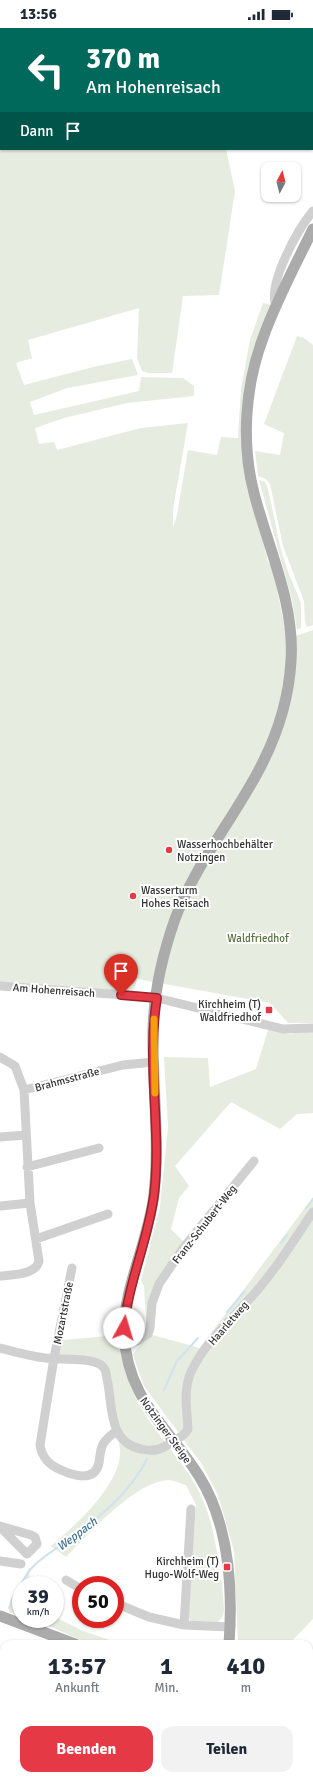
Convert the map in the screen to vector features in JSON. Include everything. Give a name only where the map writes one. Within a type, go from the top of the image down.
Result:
[{"type":"main road","name":"Notzinger Steige","points":[[229,1640],[230,1627],[226,1557],[216,1513],[200,1477],[148,1409],[135,1384],[127,1362],[124,1328],[126,1308],[146,1235],[154,1195],[157,1147],[154,1028],[157,998],[168,945],[179,910],[194,879],[263,762],[281,718],[289,682],[292,658],[287,610],[280,578],[253,489],[248,455],[247,421],[251,381],[263,338],[276,306],[313,229]]},
{"type":"main road","points":[[0,1616],[64,1640]]},
{"type":"street","points":[[276,306],[274,300],[279,277],[286,256],[302,227],[313,211]]},
{"type":"street","name":"Am Hohenreisach","points":[[0,986],[157,998]]},
{"type":"street","points":[[157,998],[283,1029],[313,1028]]},
{"type":"street","name":"Brahmsstraße","points":[[0,1057],[15,1066],[24,1090],[123,1065],[154,1062]]},
{"type":"street","points":[[0,1276],[31,1271],[38,1264],[27,1167],[24,1090]]},
{"type":"street","points":[[0,1137],[26,1135]]},
{"type":"street","points":[[27,1167],[99,1148]]},
{"type":"street","name":"Franz-Schubert-Weg","points":[[125,1343],[136,1341],[148,1334],[150,1328],[152,1303],[159,1284],[184,1247],[254,1161]]},
{"type":"street","points":[[0,1206],[30,1202]]},
{"type":"street","name":"Haarletweg","points":[[172,1441],[183,1435],[188,1429],[186,1397],[187,1384],[196,1363],[210,1343],[264,1282],[313,1212]]},
{"type":"street","points":[[36,1239],[108,1214]]},
{"type":"street","name":"Mozartstraße","points":[[72,1268],[54,1358],[40,1445],[44,1458],[55,1467],[76,1475],[89,1476],[97,1469],[106,1439],[116,1431]]},
{"type":"street","points":[[0,1348],[24,1354],[95,1362],[104,1368],[109,1385],[112,1413],[116,1431],[128,1444],[147,1451],[164,1447],[172,1441]]},
{"type":"street","points":[[184,1625],[191,1509]]},
{"type":"street","points":[[0,1561],[21,1564]]},
{"type":"street","points":[[66,1580],[72,1583]]},
{"type":"street","points":[[124,1607],[149,1617],[184,1625],[230,1627]]},
{"type":"green space","name":"Waldfriedhof","points":[[0,150],[226,150],[235,191],[219,295],[183,296],[172,373],[148,373],[142,371],[137,358],[139,308],[28,340],[32,358],[16,363],[24,385],[93,367],[132,359],[138,375],[67,388],[30,402],[34,415],[139,391],[141,377],[183,378],[194,386],[194,396],[127,403],[64,418],[35,428],[39,444],[54,442],[57,450],[141,428],[188,423],[173,509],[173,528],[177,515],[188,450],[217,455],[221,437],[238,438],[241,389],[250,340],[263,303],[272,305],[247,390],[255,510],[268,562],[273,569],[287,639],[313,630],[313,1023],[288,1023],[270,1003],[137,979],[133,993],[0,983]]},
{"type":"green space","points":[[297,336],[304,338],[313,345],[313,625],[307,627],[305,622],[304,601],[283,546],[270,484],[266,479],[258,476],[255,451],[280,455],[284,433],[264,424]]},
{"type":"green space","points":[[259,480],[265,482],[268,489],[281,550],[301,603],[301,628],[297,630],[292,600]]},
{"type":"green space","points":[[268,1030],[290,1034],[313,1030],[313,1113],[297,1114],[280,1129],[231,1102],[175,1166],[189,1186],[179,1198],[171,1229],[183,1241],[146,1319],[144,1287],[141,1280],[160,1207],[168,1127],[164,1057],[208,1058],[210,1087],[256,1069]]},
{"type":"green space","points":[[313,1197],[313,1619],[293,1640],[238,1640],[234,1551],[218,1495],[201,1463],[144,1386],[133,1354],[149,1334],[200,1348]]},
{"type":"green space","points":[[121,1335],[128,1378],[139,1404],[146,1416],[190,1476],[197,1487],[207,1510],[216,1546],[219,1571],[217,1571],[218,1578],[222,1581],[224,1610],[223,1616],[218,1622],[193,1623],[188,1617],[196,1505],[186,1485],[168,1480],[155,1483],[141,1490],[127,1499],[99,1523],[66,1557],[51,1546],[96,1503],[106,1489],[114,1476],[119,1462],[120,1449],[107,1367],[52,1356],[62,1340]]},
{"type":"green space","points":[[30,1567],[30,1576],[25,1576]]},
{"type":"green space","points":[[12,1597],[12,1613],[9,1612],[10,1600]]},
{"type":"green space","points":[[64,1622],[72,1626],[72,1628],[77,1628],[109,1640],[81,1640],[54,1628],[64,1628]]},
{"type":"waterway","name":"Weppach","points":[[306,1208],[313,1199]]},
{"type":"waterway","name":"Weppach","points":[[281,1243],[287,1235]]},
{"type":"waterway","name":"Weppach","points":[[227,1312],[244,1292]]},
{"type":"waterway","name":"Weppach","points":[[164,1390],[177,1361],[198,1338]]},
{"type":"waterway","name":"Weppach","points":[[9,1608],[30,1570],[38,1562],[90,1524],[112,1505],[131,1484],[147,1459]]},
{"type":"slow traffic","points":[[154,1019],[155,1093]]},
{"type":"place","name":"Wasserhochbehälter Notzingen","points":[[169,850]]},
{"type":"place","name":"Wasserturm Hohes Reisach","points":[[133,896]]},
{"type":"place","name":"Kirchheim (T) Waldfriedhof","points":[[269,1010]]},
{"type":"place","name":"Kirchheim (T) Hugo-Wolf-Weg","points":[[227,1567]]},
{"type":"route","points":[[121,995],[157,998],[154,1013],[157,1147],[154,1195],[151,1215],[126,1308],[124,1328]]}]
